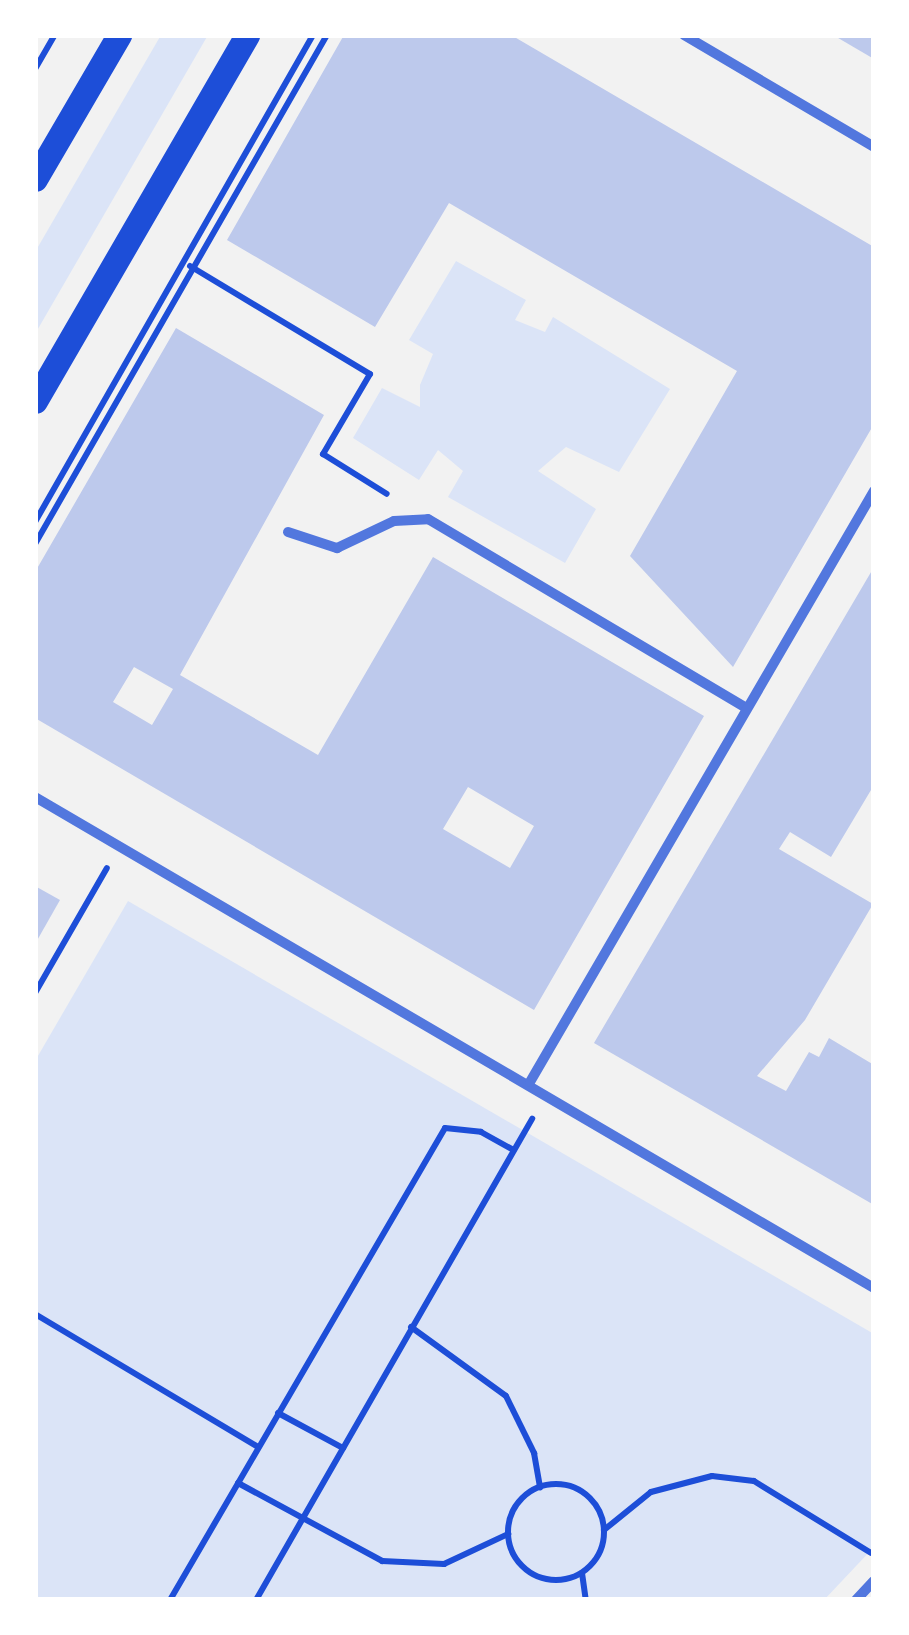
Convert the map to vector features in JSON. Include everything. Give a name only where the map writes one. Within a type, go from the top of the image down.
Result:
[{"type":"main road","points":[[35,179],[119,35]]},
{"type":"main road","points":[[35,401],[247,35]]},
{"type":"street","points":[[684,35],[874,146]]},
{"type":"street","points":[[530,1082],[874,491]]},
{"type":"street","points":[[288,532],[337,548],[394,521],[428,519],[746,708]]},
{"type":"street","points":[[35,797],[548,1092],[874,1288]]},
{"type":"street","points":[[856,1600],[874,1581]]},
{"type":"path","points":[[35,69],[55,35]]},
{"type":"path","points":[[35,522],[314,35]]},
{"type":"path","points":[[35,544],[190,266],[326,35]]},
{"type":"path","points":[[190,266],[370,374],[322,454],[428,519]]},
{"type":"path","points":[[35,993],[120,846]]},
{"type":"path","points":[[256,1600],[548,1092]]},
{"type":"path","points":[[170,1600],[445,1128],[481,1132],[512,1150]]},
{"type":"path","points":[[35,1314],[258,1447]]},
{"type":"path","points":[[411,1328],[506,1396],[534,1452],[540,1487]]},
{"type":"path","points":[[278,1413],[343,1448]]},
{"type":"path","points":[[508,1534],[528,1572],[555,1580],[582,1573],[594,1562],[604,1530],[651,1492],[712,1476],[754,1481],[874,1556]]},
{"type":"path","points":[[238,1483],[382,1561],[418,1567],[478,1553],[508,1534],[516,1506],[540,1487],[569,1486],[582,1492],[604,1530]]},
{"type":"path","points":[[582,1573],[586,1600]]},
{"type":"shaded area","points":[[161,35],[208,35],[35,334],[35,252]]},
{"type":"shaded area","points":[[456,261],[526,300],[515,320],[545,332],[553,317],[670,389],[619,472],[566,447],[538,471],[596,509],[565,563],[448,497],[463,471],[438,450],[419,480],[353,438],[382,388],[420,407],[420,385],[433,354],[409,340]]},
{"type":"shaded area","points":[[128,901],[874,1334],[874,1547],[824,1600],[35,1600],[35,1061]]},
{"type":"building","points":[[344,35],[511,35],[874,247],[874,424],[733,667],[630,556],[737,371],[449,203],[375,327],[227,240]]},
{"type":"building","points":[[833,35],[874,35],[874,59]]},
{"type":"building","points":[[176,328],[324,415],[180,675],[318,755],[433,557],[704,716],[534,1010],[35,718],[35,572]],"holes":[[[134,667],[173,689],[152,725],[113,702]],[[468,787],[534,826],[510,868],[443,829]]]},
{"type":"building","points":[[874,567],[874,785],[831,857],[790,832],[779,849],[873,904],[805,1020],[757,1076],[786,1091],[809,1052],[819,1057],[829,1038],[874,1065],[874,1205],[594,1043]]},
{"type":"building","points":[[35,886],[60,900],[35,944]]}]
